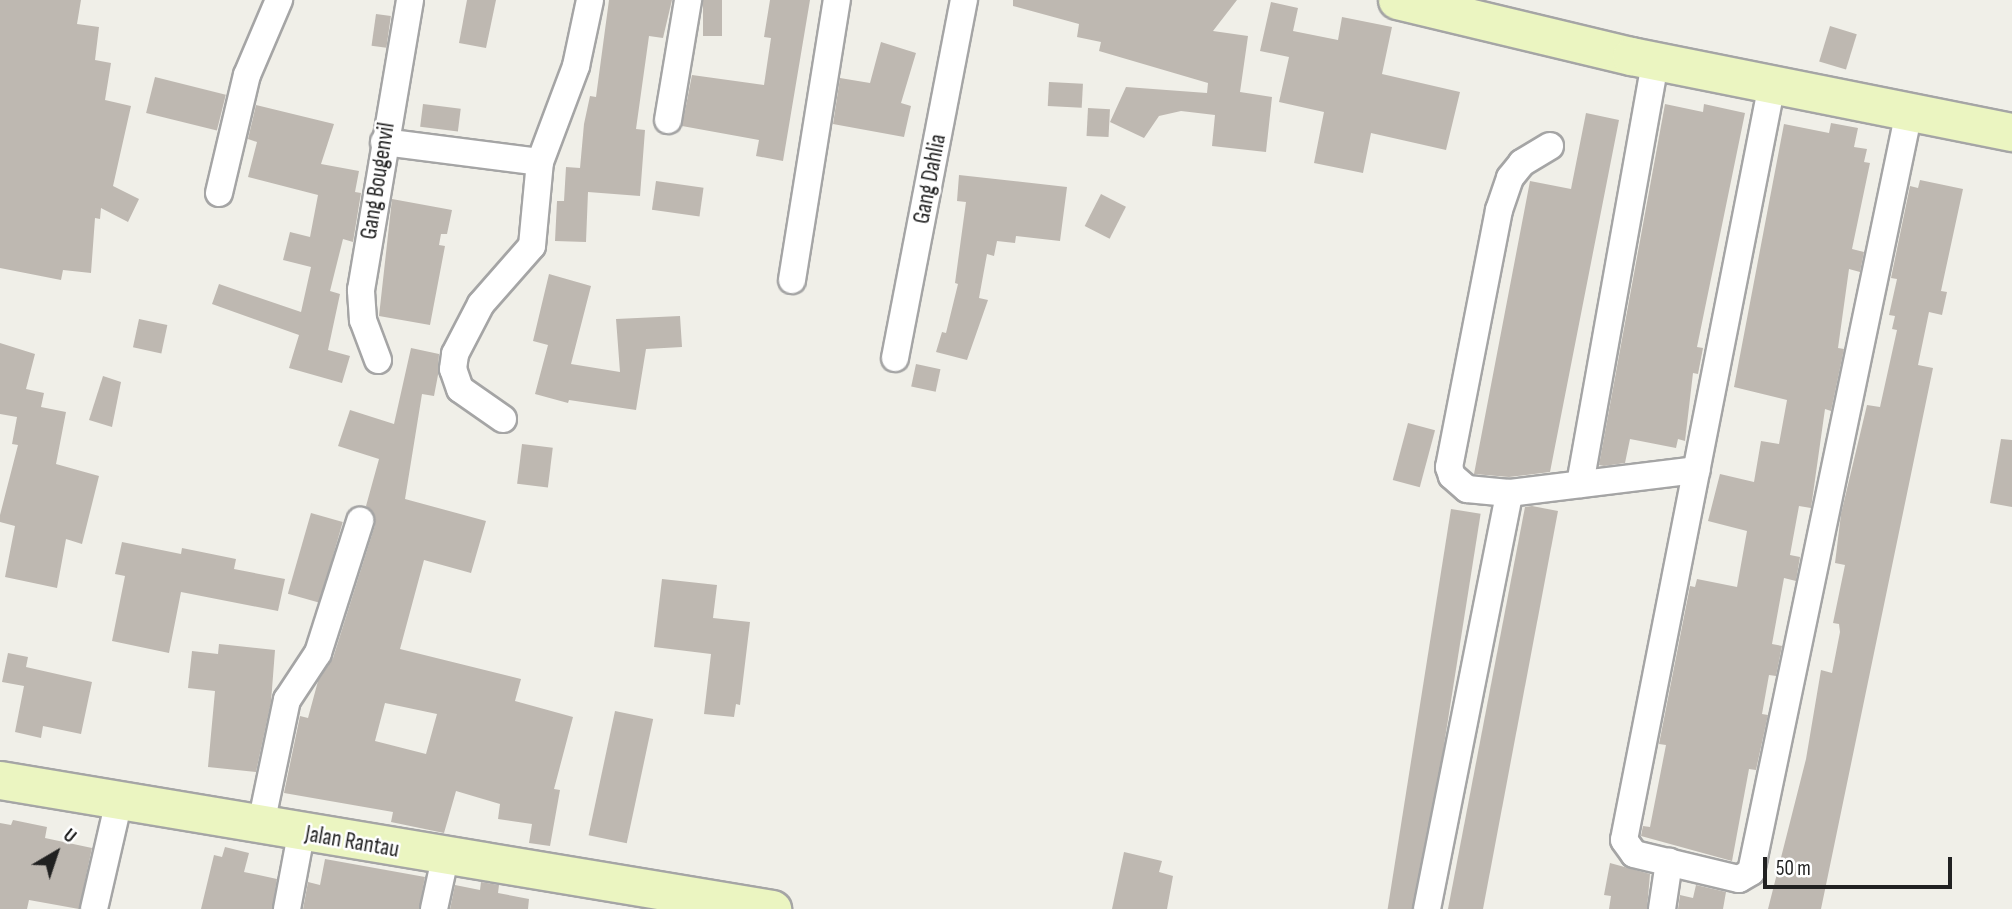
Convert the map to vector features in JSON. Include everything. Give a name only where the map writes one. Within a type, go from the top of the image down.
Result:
[{"type":"main road","points":[[1397,0],[1643,59],[2012,132]]},
{"type":"main road","name":"Jalan Rantau","points":[[0,780],[261,824],[301,834],[772,909]]},
{"type":"street","points":[[219,193],[247,75],[279,0]]},
{"type":"street","name":"Gang Bougenvil","points":[[378,360],[363,320],[361,290],[410,0]]},
{"type":"street","points":[[503,419],[460,389],[453,369],[455,354],[481,304],[532,246],[540,162],[572,78],[590,0]]},
{"type":"street","points":[[668,120],[688,0]]},
{"type":"street","points":[[792,280],[837,0]]},
{"type":"street","name":"Gang Dahlia","points":[[895,358],[964,0]]},
{"type":"street","points":[[1580,484],[1643,59]]},
{"type":"street","points":[[1772,84],[1624,840],[1626,849],[1634,854],[1739,878],[1751,872],[1909,111]]},
{"type":"street","points":[[384,142],[540,162]]},
{"type":"street","points":[[1550,146],[1522,163],[1510,178],[1499,210],[1449,467],[1458,484],[1467,489],[1509,493],[1697,470]]},
{"type":"street","points":[[1427,909],[1509,493]]},
{"type":"street","points":[[261,824],[287,700],[318,653],[359,521]]},
{"type":"street","points":[[94,909],[119,801]]},
{"type":"street","points":[[286,909],[301,834]]},
{"type":"street","points":[[434,909],[445,858]]},
{"type":"street","points":[[1662,909],[1669,862]]},
{"type":"building","points":[[0,0],[81,0],[77,24],[99,27],[95,60],[111,63],[105,100],[131,106],[113,186],[139,199],[128,222],[101,208],[100,219],[95,218],[91,273],[63,270],[61,280],[0,268]]},
{"type":"building","points":[[467,0],[496,0],[486,48],[459,43]]},
{"type":"building","points":[[609,0],[672,0],[663,38],[649,36],[636,129],[645,130],[640,196],[588,192],[586,242],[555,241],[557,201],[564,201],[566,167],[580,168],[590,96],[596,97]]},
{"type":"building","points":[[703,0],[722,0],[722,36],[703,36]]},
{"type":"building","points":[[770,0],[810,0],[783,161],[756,156],[759,140],[682,126],[692,75],[764,85],[771,38],[764,37]]},
{"type":"building","points":[[1013,0],[1237,0],[1213,31],[1248,36],[1240,92],[1272,97],[1266,152],[1212,146],[1215,115],[1181,111],[1159,116],[1144,138],[1110,122],[1126,87],[1207,93],[1208,83],[1099,51],[1101,42],[1077,37],[1079,24],[1013,6]]},
{"type":"building","points":[[1271,2],[1298,8],[1293,31],[1338,40],[1342,17],[1392,27],[1382,74],[1460,92],[1446,150],[1371,133],[1363,173],[1314,163],[1324,112],[1279,102],[1289,57],[1260,51]]},
{"type":"building","points":[[376,14],[391,16],[386,48],[372,46]]},
{"type":"building","points":[[1830,26],[1857,34],[1846,70],[1819,61]]},
{"type":"building","points":[[881,42],[916,53],[901,103],[911,106],[904,137],[833,124],[840,78],[870,83]]},
{"type":"building","points":[[155,77],[226,95],[217,131],[146,113]]},
{"type":"building","points":[[1049,82],[1083,84],[1082,108],[1048,106]]},
{"type":"building","points":[[423,104],[461,109],[458,131],[420,127]]},
{"type":"building","points":[[1665,104],[1703,112],[1704,104],[1745,113],[1697,347],[1703,348],[1698,374],[1693,373],[1685,441],[1678,439],[1676,448],[1630,439],[1625,463],[1604,466],[1599,465]]},
{"type":"building","points":[[256,105],[334,124],[321,164],[359,171],[355,192],[361,193],[353,242],[343,239],[330,291],[340,294],[328,350],[350,356],[342,383],[289,368],[299,335],[212,304],[219,284],[301,312],[311,267],[283,260],[290,232],[310,237],[318,195],[248,177],[257,142],[248,139]]},
{"type":"building","points":[[1088,108],[1110,109],[1109,137],[1087,136]]},
{"type":"building","points":[[1586,113],[1619,120],[1550,472],[1509,477],[1474,474],[1530,181],[1571,189]]},
{"type":"building","points":[[1831,123],[1858,128],[1854,147],[1867,149],[1864,162],[1870,163],[1852,249],[1864,252],[1860,272],[1849,269],[1838,348],[1844,349],[1831,411],[1825,409],[1811,508],[1799,506],[1790,555],[1800,557],[1796,581],[1784,578],[1772,644],[1782,646],[1776,676],[1769,675],[1762,714],[1768,715],[1756,770],[1749,769],[1732,861],[1641,836],[1643,826],[1650,827],[1666,745],[1659,744],[1690,586],[1695,587],[1697,579],[1737,587],[1747,531],[1708,521],[1720,474],[1754,482],[1761,441],[1779,444],[1787,400],[1734,387],[1784,124],[1829,133]]},
{"type":"building","points":[[959,175],[1067,187],[1060,241],[1016,236],[1015,243],[997,241],[994,256],[987,254],[979,298],[988,300],[967,360],[936,352],[942,332],[946,333],[958,284],[955,283],[966,202],[957,201]]},
{"type":"building","points":[[1920,180],[1963,189],[1941,291],[1947,292],[1942,315],[1929,312],[1918,365],[1933,368],[1821,909],[1768,909],[1806,759],[1821,670],[1832,673],[1840,632],[1839,624],[1833,623],[1845,565],[1835,563],[1841,514],[1867,405],[1880,407],[1897,330],[1892,329],[1895,316],[1889,315],[1897,279],[1891,278],[1910,186],[1918,188]]},
{"type":"building","points":[[656,181],[704,188],[699,216],[652,210]]},
{"type":"building","points":[[1101,194],[1126,207],[1110,239],[1085,226]]},
{"type":"building","points":[[392,199],[452,210],[447,234],[441,234],[439,245],[445,246],[430,325],[379,316]]},
{"type":"building","points":[[549,274],[591,286],[571,364],[620,372],[616,319],[680,316],[682,347],[646,349],[636,410],[569,400],[568,403],[535,394],[548,345],[533,341]]},
{"type":"building","points":[[139,319],[167,325],[161,353],[133,347]]},
{"type":"building","points":[[0,343],[35,354],[26,389],[44,393],[41,407],[66,412],[56,464],[99,476],[82,544],[66,539],[57,588],[5,577],[15,526],[0,522],[0,515],[18,445],[12,444],[17,417],[0,414]]},
{"type":"building","points":[[411,348],[439,354],[434,396],[422,394],[405,499],[486,521],[471,573],[424,560],[400,649],[521,679],[515,701],[573,717],[554,789],[560,790],[550,846],[529,843],[532,824],[498,819],[500,804],[456,791],[444,833],[391,822],[393,812],[284,793],[300,716],[308,718],[318,681],[333,658],[375,525],[375,517],[366,506],[379,459],[338,446],[350,410],[394,424]],"holes":[[[385,703],[437,714],[426,754],[375,741]]]},
{"type":"building","points":[[916,364],[940,369],[936,392],[911,386]]},
{"type":"building","points":[[103,376],[121,382],[112,427],[89,420]]},
{"type":"building","points":[[1408,423],[1435,430],[1420,487],[1393,480]]},
{"type":"building","points":[[2001,439],[2012,440],[2012,507],[1990,503]]},
{"type":"building","points":[[522,444],[553,448],[548,487],[517,484]]},
{"type":"building","points":[[1525,507],[1558,511],[1483,909],[1448,909]]},
{"type":"building","points":[[1451,509],[1481,514],[1418,909],[1388,909]]},
{"type":"building","points":[[311,513],[343,522],[320,603],[288,594]]},
{"type":"building","points":[[122,542],[181,554],[182,548],[236,559],[234,569],[285,579],[278,611],[181,592],[169,653],[112,641],[125,576],[115,574]]},
{"type":"building","points":[[662,579],[717,585],[713,618],[750,622],[740,705],[736,704],[734,717],[704,714],[711,654],[654,647]]},
{"type":"building","points":[[219,644],[275,650],[271,702],[256,772],[208,767],[215,691],[188,688],[192,651],[218,654]]},
{"type":"building","points":[[8,653],[28,657],[26,667],[92,682],[81,734],[43,726],[41,738],[15,732],[24,686],[2,682]]},
{"type":"building","points":[[615,711],[653,719],[627,843],[589,835]]},
{"type":"building","points":[[13,820],[47,827],[45,838],[92,848],[79,909],[29,900],[27,909],[0,909],[0,823],[11,825]]},
{"type":"building","points":[[225,847],[249,853],[244,872],[277,879],[272,909],[201,909],[214,855],[222,857]]},
{"type":"building","points":[[1124,852],[1162,861],[1159,872],[1173,876],[1167,909],[1112,909]]},
{"type":"building","points":[[325,859],[425,877],[419,909],[303,909],[308,882],[320,885]]},
{"type":"building","points":[[1610,863],[1650,874],[1647,909],[1609,909],[1611,896],[1604,895]]},
{"type":"building","points":[[481,882],[499,885],[498,893],[529,899],[528,909],[450,909],[455,885],[480,890]]},
{"type":"building","points":[[1696,885],[1726,892],[1723,909],[1678,909],[1680,895],[1693,898]]}]
